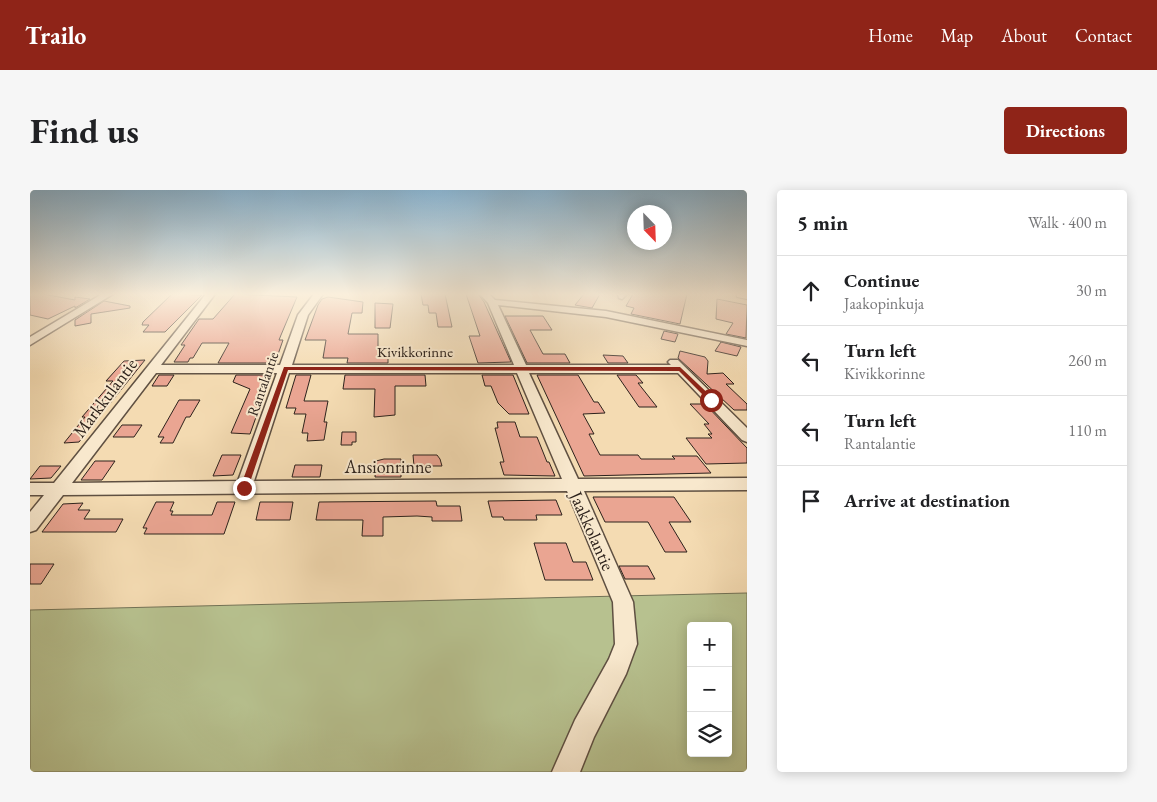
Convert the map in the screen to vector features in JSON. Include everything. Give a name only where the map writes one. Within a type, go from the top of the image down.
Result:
[{"type":"street","points":[[30,342],[64,321]]},
{"type":"street","name":"Markkulantie","points":[[30,525],[189,321]]},
{"type":"street","name":"Rantalantie","points":[[244,488],[301,321]]},
{"type":"street","name":"Jaakkolantie","points":[[499,321],[623,602],[626,644],[618,666],[584,729],[566,772]]},
{"type":"street","points":[[643,321],[747,343]]},
{"type":"street","points":[[670,358],[747,437]]},
{"type":"street","name":"Kivikkorinne","points":[[150,369],[680,369]]},
{"type":"street","name":"Ansionrinne","points":[[30,489],[747,484]]},
{"type":"green space","points":[[747,593],[747,772],[30,772],[30,610]]},
{"type":"building","points":[[75,321],[91,321],[91,323],[75,326]]},
{"type":"building","points":[[176,321],[165,332],[143,332],[149,325],[142,325],[143,322]]},
{"type":"building","points":[[198,321],[287,321],[279,340],[283,340],[275,363],[218,363],[229,343],[202,343],[193,358],[190,358],[188,362],[174,362],[185,345],[181,345]]},
{"type":"building","points":[[312,321],[350,321],[348,334],[378,334],[378,355],[388,355],[388,363],[347,363],[348,358],[323,358],[326,340],[305,340]]},
{"type":"building","points":[[375,321],[391,321],[390,328],[375,328]]},
{"type":"building","points":[[437,321],[451,321],[452,327],[438,327]]},
{"type":"building","points":[[475,321],[493,321],[511,362],[478,363],[469,336],[480,336]]},
{"type":"building","points":[[507,321],[546,321],[552,330],[530,330],[543,354],[565,354],[570,363],[527,363]]},
{"type":"building","points":[[666,321],[681,321],[680,324]]},
{"type":"building","points":[[725,321],[747,321],[746,338],[726,334],[733,323]]},
{"type":"building","points":[[664,331],[678,334],[675,342],[661,339]]},
{"type":"building","points":[[721,342],[741,347],[737,356],[715,351]]},
{"type":"building","points":[[680,351],[705,357],[708,361],[707,374],[723,373],[734,384],[726,384],[747,404],[747,410],[734,410],[678,358]]},
{"type":"building","points":[[603,355],[623,356],[628,363],[608,363]]},
{"type":"building","points":[[145,360],[79,442],[64,443],[85,417],[82,417],[113,381],[106,381],[124,361]]},
{"type":"building","points":[[159,375],[174,375],[167,386],[152,386]]},
{"type":"building","points":[[236,375],[271,375],[250,434],[231,433],[250,389],[233,382]]},
{"type":"building","points":[[296,375],[311,375],[304,401],[328,401],[324,422],[327,422],[324,440],[307,441],[308,433],[302,433],[306,414],[294,414],[296,408],[286,408]]},
{"type":"building","points":[[345,375],[425,375],[426,386],[395,386],[395,415],[374,417],[375,389],[343,389]]},
{"type":"building","points":[[482,375],[513,375],[529,414],[509,414],[498,403],[491,386],[485,386]]},
{"type":"building","points":[[537,375],[578,375],[594,402],[598,402],[605,413],[583,414],[594,434],[589,434],[600,455],[638,455],[641,459],[675,459],[672,456],[697,456],[711,473],[584,476]]},
{"type":"building","points":[[617,375],[636,375],[643,383],[638,383],[657,407],[639,407]]},
{"type":"building","points":[[179,400],[200,400],[190,417],[186,417],[173,443],[160,443],[164,437],[158,437]]},
{"type":"building","points":[[690,404],[705,404],[747,448],[747,463],[706,464],[686,438],[712,438],[708,434],[712,434],[704,424],[709,424]]},
{"type":"building","points":[[497,422],[515,422],[520,437],[537,437],[555,476],[504,475],[500,462],[504,462],[495,428],[498,428]]},
{"type":"building","points":[[122,425],[142,425],[134,437],[113,437]]},
{"type":"building","points":[[342,432],[356,432],[356,442],[352,442],[352,445],[341,445]]},
{"type":"building","points":[[222,455],[241,455],[233,475],[213,476]]},
{"type":"building","points":[[413,455],[437,455],[442,466],[414,466]]},
{"type":"building","points":[[401,459],[401,477],[375,477],[376,461]]},
{"type":"building","points":[[95,461],[115,461],[102,480],[81,480]]},
{"type":"building","points":[[295,465],[322,465],[320,477],[292,477]]},
{"type":"building","points":[[40,466],[61,466],[51,478],[30,479]]},
{"type":"building","points":[[593,497],[674,497],[691,522],[669,522],[687,552],[665,552],[648,522],[605,522]]},
{"type":"building","points":[[556,500],[562,515],[536,515],[537,520],[504,520],[503,517],[492,517],[488,501]]},
{"type":"building","points":[[436,501],[437,506],[460,506],[462,521],[432,521],[432,517],[417,516],[383,517],[383,536],[362,536],[363,520],[316,520],[319,502]]},
{"type":"building","points":[[156,502],[174,502],[170,511],[173,511],[171,515],[212,515],[217,502],[235,502],[224,534],[144,534],[147,528],[143,528]]},
{"type":"building","points":[[260,502],[293,502],[290,520],[256,520]]},
{"type":"building","points":[[83,503],[78,510],[90,510],[84,519],[123,519],[116,532],[42,532],[63,504]]},
{"type":"building","points":[[534,543],[566,543],[573,562],[586,562],[593,580],[545,580]]},
{"type":"building","points":[[30,564],[54,564],[41,584],[30,584]]},
{"type":"building","points":[[619,566],[648,566],[655,579],[625,579]]},
{"type":"route","points":[[244,488],[286,368],[680,369],[711,400]]}]
